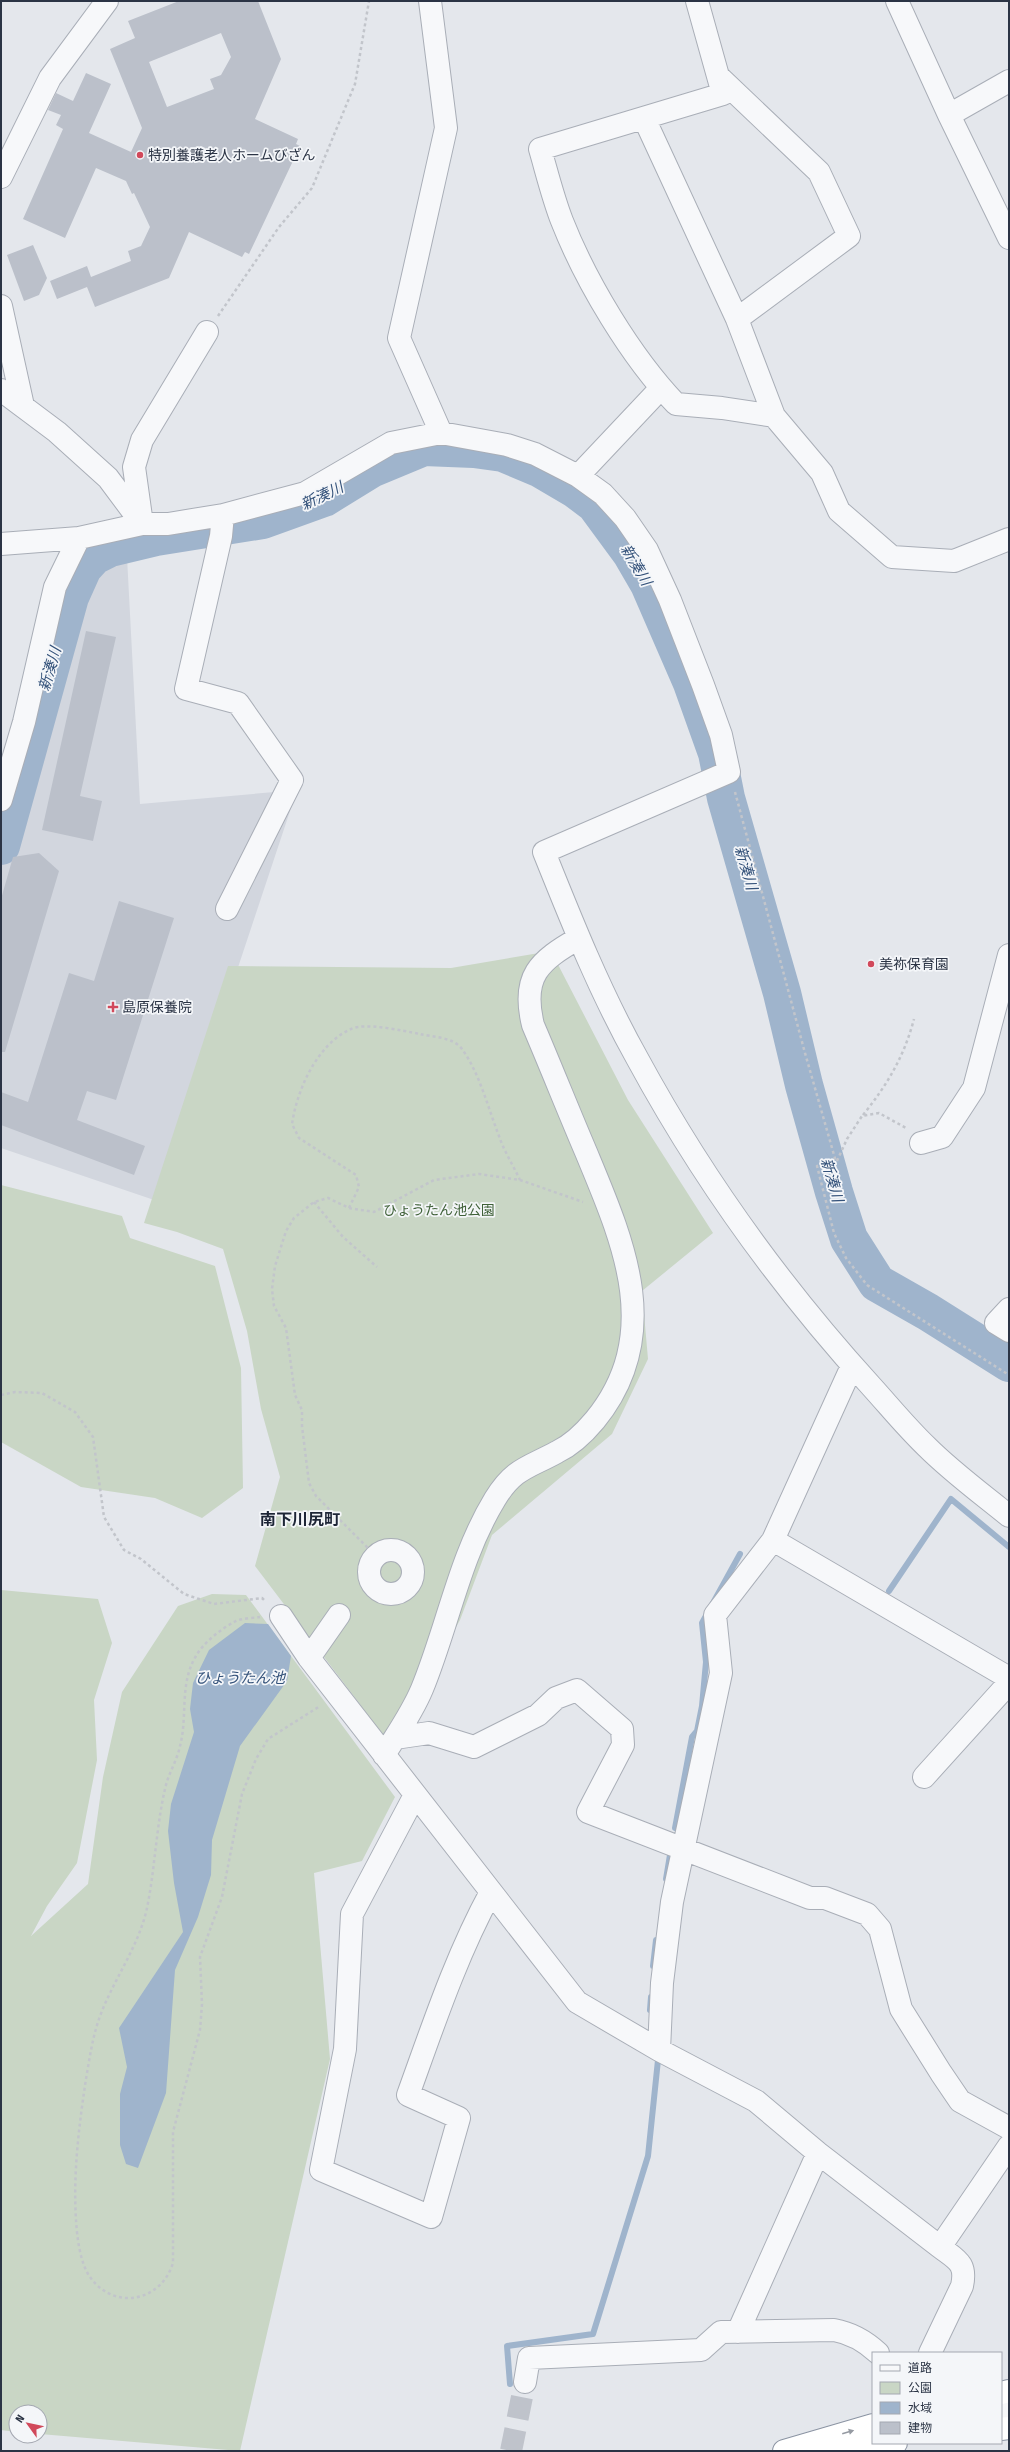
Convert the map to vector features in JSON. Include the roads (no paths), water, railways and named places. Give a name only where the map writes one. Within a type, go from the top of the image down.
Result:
[{"type":"highway","points":[[784,2451],[872,2425]]},
{"type":"highway","points":[[821,2451],[887,2444]]},
{"type":"street","points":[[1,177],[50,78],[107,1]]},
{"type":"street","points":[[430,1],[446,128],[399,338],[441,433]]},
{"type":"street","points":[[697,1],[723,94],[540,149],[562,221],[596,292],[660,388],[676,404],[722,408],[774,416]]},
{"type":"street","points":[[897,1],[948,115],[1009,238]]},
{"type":"street","points":[[718,76],[818,172],[849,236],[737,319]]},
{"type":"street","points":[[948,115],[1009,80]]},
{"type":"street","points":[[644,118],[737,319],[774,416],[822,473],[839,511],[892,557],[954,561],[1009,539]]},
{"type":"street","points":[[1,306],[23,406]]},
{"type":"street","points":[[142,524],[134,466],[142,440],[207,332]]},
{"type":"street","points":[[578,476],[660,388]]},
{"type":"street","points":[[1,390],[57,432],[108,478],[142,524]]},
{"type":"street","points":[[1,544],[80,538],[142,524],[222,524],[305,493],[391,443],[441,433],[507,445],[534,454],[578,476],[603,494],[621,513],[647,550],[670,600],[721,735],[724,774],[544,852],[579,938],[636,1058],[681,1135],[723,1201],[807,1314],[852,1366],[927,1448],[1009,1516]]},
{"type":"street","points":[[222,524],[186,689],[238,703],[292,780],[227,909]]},
{"type":"street","points":[[1,800],[24,722],[55,587],[80,538]]},
{"type":"street","points":[[389,1746],[422,1689],[458,1578],[477,1532],[496,1497],[509,1480],[522,1468],[558,1452],[573,1442],[595,1419],[618,1385],[628,1358],[633,1321],[631,1280],[622,1242],[533,1025],[528,1006],[532,981],[543,961],[579,938]]},
{"type":"street","points":[[921,1143],[942,1137],[974,1088],[1009,955]]},
{"type":"street","points":[[1009,1309],[996,1323],[1009,1330]]},
{"type":"street","points":[[659,2050],[662,1983],[672,1902],[721,1672],[715,1615],[773,1540],[852,1366]]},
{"type":"street","points":[[773,1540],[1009,1678]]},
{"type":"street","points":[[309,1658],[339,1615]]},
{"type":"street","points":[[281,1616],[309,1658],[338,1696],[389,1746],[415,1795],[577,2002],[659,2050],[756,2102],[818,2153],[958,2260],[964,2267],[962,2286],[930,2352]]},
{"type":"street","points":[[924,1777],[1009,1682]]},
{"type":"street","points":[[389,1746],[429,1733],[474,1747],[538,1716],[556,1698],[578,1690],[622,1729],[623,1745],[588,1812],[810,1898],[825,1898],[867,1914],[880,1929],[901,2009],[960,2101],[1009,2128]]},
{"type":"street","points":[[415,1795],[352,1914],[345,2049],[321,2170],[431,2217],[459,2118],[408,2095],[447,1988],[476,1920],[491,1892]]},
{"type":"street","points":[[940,2247],[1009,2146]]},
{"type":"street","points":[[738,2332],[818,2153]]},
{"type":"street","points":[[525,2382],[529,2358],[701,2350],[721,2332],[834,2330],[847,2333],[861,2340],[877,2352]]},
{"type":"water","name":"ひょうたん池","points":[[245,1623],[268,1624],[291,1656],[287,1681],[240,1746],[212,1840],[211,1875],[198,1917],[175,1970],[166,2093],[138,2168],[126,2164],[120,2145],[120,2094],[127,2067],[119,2028],[183,1932],[174,1883],[168,1831],[171,1804],[194,1732],[190,1709],[193,1683],[209,1650]]},
{"type":"waterway","name":"新湊川","points":[[1,846],[70,597],[83,568],[94,556],[110,548],[156,537],[263,520],[324,498],[371,469],[424,447],[474,449],[503,453],[541,469],[575,489],[595,504],[631,553],[649,584],[692,683],[717,753],[726,798],[782,993],[804,1085],[834,1192],[849,1239],[877,1283],[928,1312],[1009,1363]]},
{"type":"waterway","points":[[889,1591],[951,1499],[1009,1547]]},
{"type":"waterway","points":[[675,1828],[692,1737],[697,1731],[702,1706],[706,1662],[702,1623],[740,1554]]},
{"type":"waterway","points":[[666,1879],[670,1855]]},
{"type":"waterway","points":[[653,1966],[656,1940]]},
{"type":"waterway","points":[[650,2010],[651,1997]]},
{"type":"waterway","points":[[510,2384],[507,2346],[593,2334],[648,2156],[658,2060]]},
{"type":"tunnel","points":[[511,2451],[525,2382]]},
{"type":"place","name":"特別養護老人ホームびざん","points":[[140,155]]},
{"type":"place","name":"美祢保育園","points":[[871,964]]},
{"type":"place","name":"島原保養院","points":[[113,1007]]},
{"type":"district","name":"南下川尻町","points":[[300,1519]]},
{"type":"park label","name":"ひょうたん池公園","points":[[439,1210]]}]
